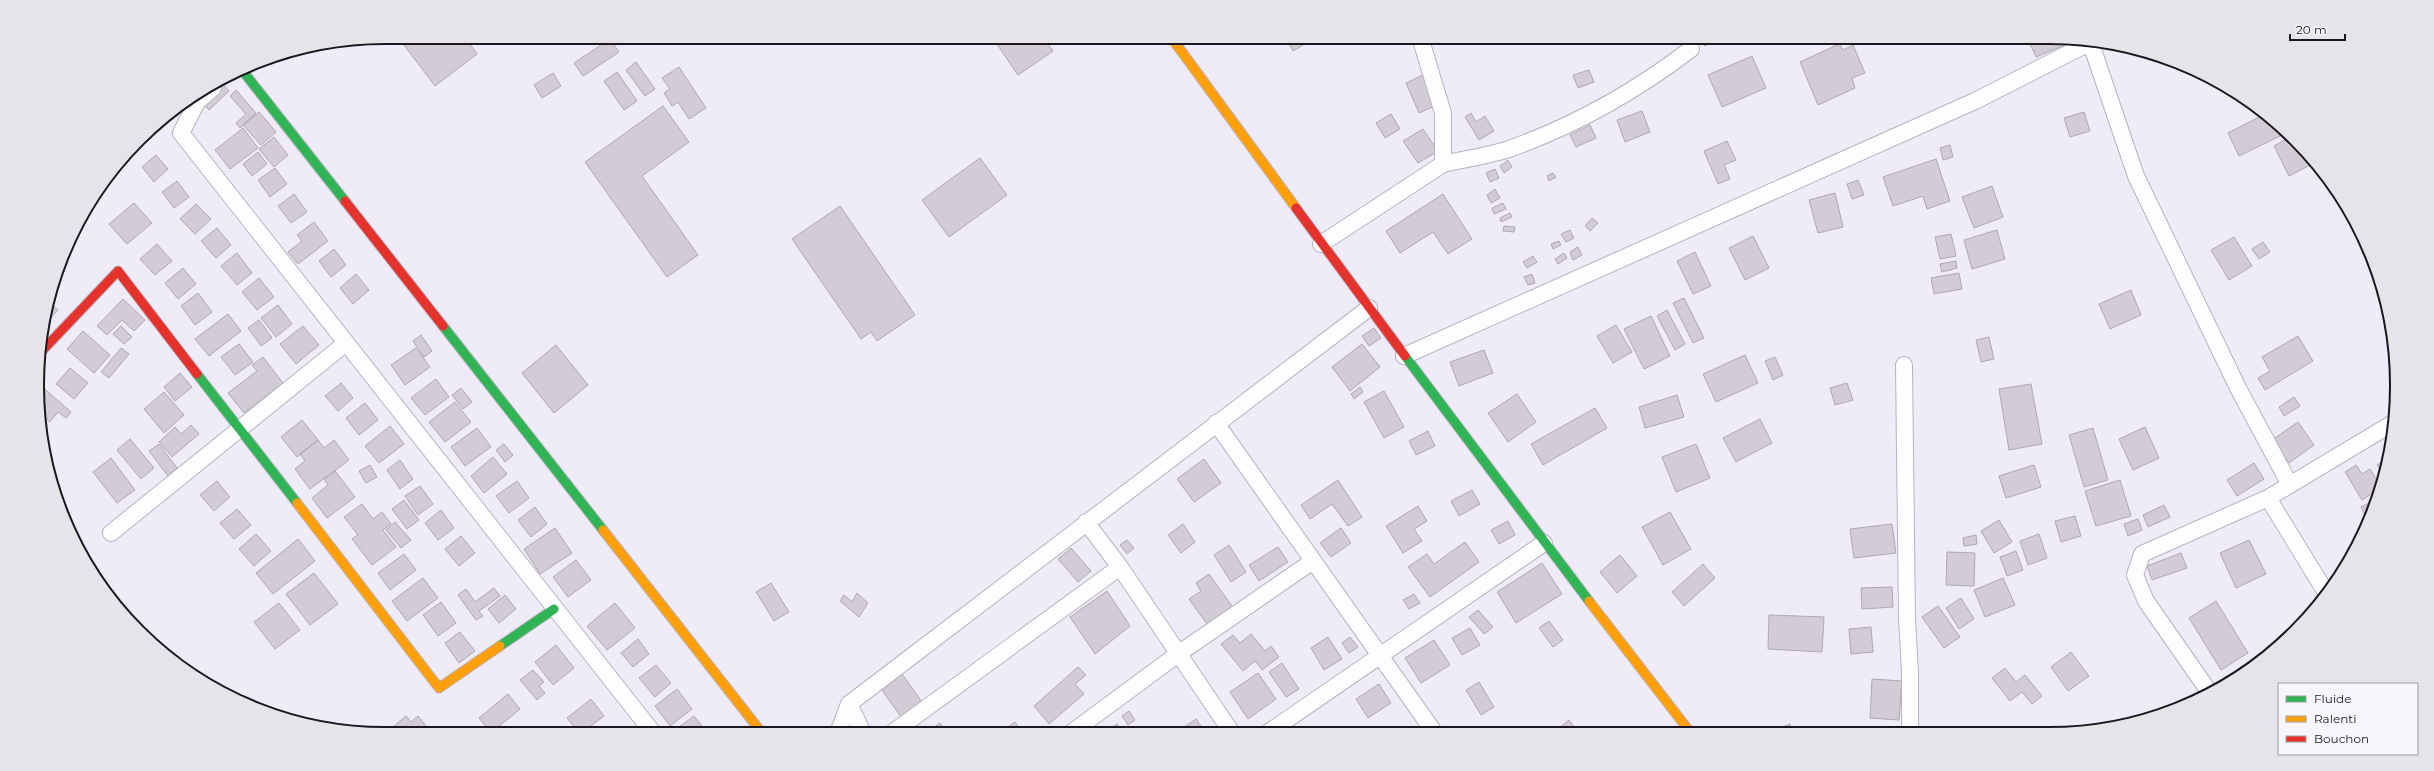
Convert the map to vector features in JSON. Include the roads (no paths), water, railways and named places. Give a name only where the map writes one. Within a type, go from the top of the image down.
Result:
[{"type":"street","points":[[1175,44],[1404,356],[1544,543],[1686,727]]},
{"type":"street","points":[[1422,44],[1443,113],[1443,164]]},
{"type":"street","points":[[1404,356],[1975,101],[2083,46]]},
{"type":"street","points":[[2093,47],[2136,176],[2238,388],[2290,485]]},
{"type":"street","points":[[1321,244],[1443,164],[1508,150],[1571,123],[1654,78],[1691,49]]},
{"type":"street","points":[[245,74],[757,727]]},
{"type":"street","points":[[200,100],[181,133],[554,609],[648,727]]},
{"type":"street","points":[[47,346],[118,271],[241,428],[440,688],[554,609]]},
{"type":"street","points":[[840,727],[849,704],[1216,423],[1369,308]]},
{"type":"street","points":[[111,534],[346,343]]},
{"type":"street","points":[[1904,365],[1907,619],[1910,673],[1910,727]]},
{"type":"street","points":[[1216,423],[1430,727]]},
{"type":"street","points":[[2207,688],[2146,601],[2135,575],[2142,554],[2268,498],[2387,426]]},
{"type":"street","points":[[2268,498],[2323,588]]},
{"type":"street","points":[[1086,522],[1120,566],[1229,727]]},
{"type":"street","points":[[1277,727],[1381,658],[1544,543]]},
{"type":"street","points":[[1079,727],[1178,654],[1313,561]]},
{"type":"street","points":[[900,727],[1120,566]]},
{"type":"street","points":[[849,704],[860,727]]}]
